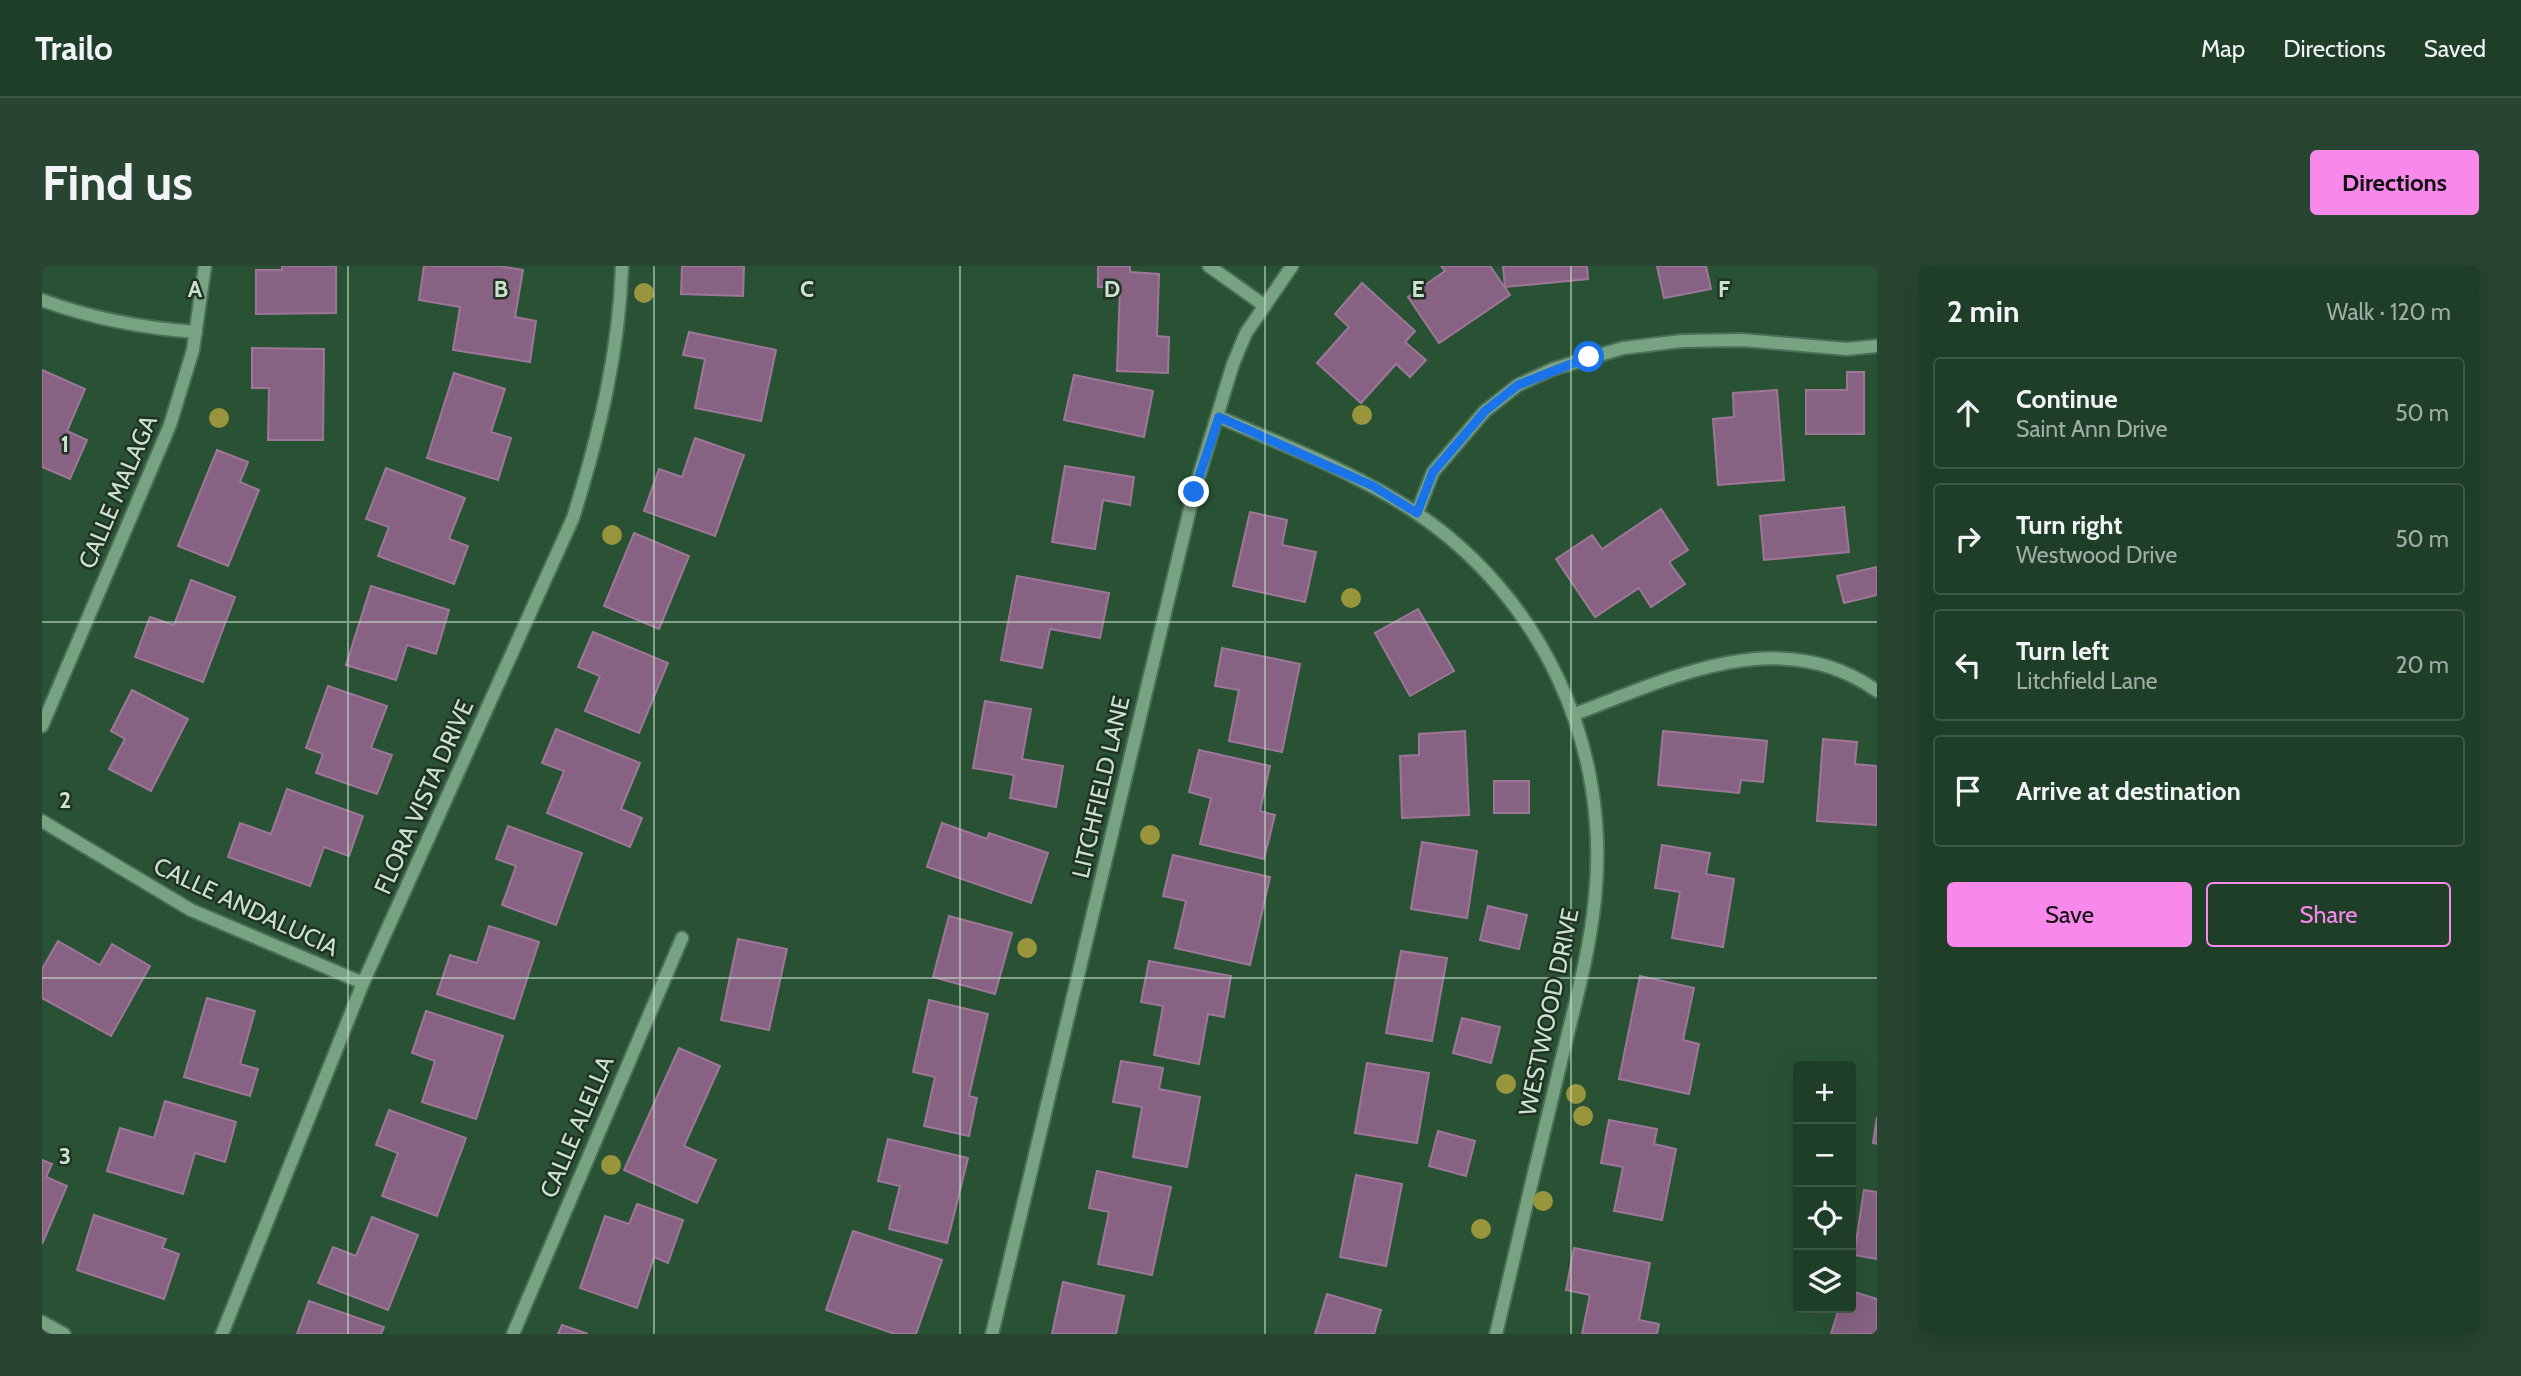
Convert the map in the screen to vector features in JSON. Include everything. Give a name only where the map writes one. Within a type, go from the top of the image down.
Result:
[{"type":"street","name":"CALLE MALAGA","points":[[42,726],[170,425],[196,332],[205,266]]},
{"type":"street","name":"FLORA VISTA DRIVE","points":[[222,1334],[363,983],[573,518],[598,438],[615,357],[622,266]]},
{"type":"street","points":[[1209,266],[1265,306]]},
{"type":"street","name":"LITCHFIELD LANE","points":[[992,1334],[1194,492],[1233,365],[1247,333],[1292,266]]},
{"type":"street","points":[[42,300],[80,314],[143,328],[196,332]]},
{"type":"street","points":[[1417,513],[1433,472],[1485,411],[1518,385],[1553,369],[1623,348],[1682,341],[1742,340],[1847,349],[1877,346]]},
{"type":"street","name":"WESTWOOD DRIVE","points":[[1219,417],[1373,486],[1417,513],[1480,564],[1513,602],[1545,649],[1574,714],[1587,757],[1594,799],[1598,856],[1595,899],[1583,976],[1496,1334]]},
{"type":"street","points":[[1574,714],[1692,670],[1720,662],[1762,656],[1805,661],[1839,670],[1877,691]]},
{"type":"street","name":"CALLE ANDALUCIA","points":[[42,821],[191,910],[363,983]]},
{"type":"street","name":"CALLE ALELLA","points":[[513,1334],[682,938]]},
{"type":"street","points":[[42,1322],[64,1334]]},
{"type":"building","points":[[282,266],[336,266],[336,313],[256,314],[256,270],[282,270]]},
{"type":"building","points":[[424,266],[499,266],[523,270],[515,317],[536,321],[530,362],[453,350],[460,307],[419,300]]},
{"type":"building","points":[[682,266],[744,266],[743,296],[681,294]]},
{"type":"building","points":[[1098,266],[1130,266],[1130,272],[1159,274],[1157,336],[1169,337],[1168,373],[1117,371],[1120,288],[1098,287]]},
{"type":"building","points":[[1441,266],[1490,266],[1510,295],[1439,343],[1408,297],[1445,271]]},
{"type":"building","points":[[1503,266],[1587,266],[1588,279],[1505,287]]},
{"type":"building","points":[[1657,266],[1706,266],[1711,289],[1664,298]]},
{"type":"building","points":[[1362,283],[1415,331],[1405,342],[1426,360],[1410,377],[1396,364],[1361,403],[1317,363],[1349,327],[1335,314]]},
{"type":"building","points":[[689,332],[776,350],[761,421],[695,408],[705,359],[683,355]]},
{"type":"building","points":[[252,348],[324,349],[323,440],[268,440],[269,388],[252,388]]},
{"type":"building","points":[[42,370],[85,389],[67,431],[87,440],[70,479],[42,467]]},
{"type":"building","points":[[1847,372],[1864,372],[1864,434],[1806,434],[1806,390],[1847,390]]},
{"type":"building","points":[[454,373],[505,389],[491,432],[511,438],[498,480],[427,458]]},
{"type":"building","points":[[1074,375],[1153,391],[1144,437],[1064,420]]},
{"type":"building","points":[[1777,390],[1784,480],[1718,485],[1713,419],[1734,417],[1733,393]]},
{"type":"building","points":[[695,438],[744,455],[715,536],[644,511],[659,469],[682,477]]},
{"type":"building","points":[[217,450],[248,462],[240,482],[259,490],[228,566],[178,546]]},
{"type":"building","points":[[1065,466],[1134,477],[1130,505],[1103,500],[1095,549],[1052,542]]},
{"type":"building","points":[[386,468],[465,498],[449,539],[468,546],[454,584],[378,556],[389,527],[366,519]]},
{"type":"building","points":[[1844,507],[1849,552],[1764,560],[1760,516]]},
{"type":"building","points":[[1661,509],[1688,550],[1669,562],[1685,584],[1651,607],[1639,588],[1595,617],[1556,559],[1592,535],[1602,549]]},
{"type":"building","points":[[1250,512],[1287,520],[1282,545],[1316,552],[1305,602],[1233,586]]},
{"type":"building","points":[[634,533],[689,556],[659,629],[604,606]]},
{"type":"building","points":[[1877,567],[1877,595],[1844,603],[1837,576]]},
{"type":"building","points":[[1017,576],[1109,593],[1100,638],[1050,629],[1042,668],[1001,660]]},
{"type":"building","points":[[191,580],[235,597],[203,682],[135,657],[150,617],[174,625]]},
{"type":"building","points":[[371,586],[449,610],[436,654],[407,645],[396,680],[346,665]]},
{"type":"building","points":[[1418,609],[1454,671],[1410,696],[1375,633]]},
{"type":"building","points":[[593,632],[668,663],[639,733],[585,711],[600,676],[578,667]]},
{"type":"building","points":[[1222,648],[1300,664],[1282,752],[1229,741],[1239,690],[1215,686]]},
{"type":"building","points":[[328,686],[387,706],[371,748],[392,755],[377,794],[316,773],[323,754],[306,748]]},
{"type":"building","points":[[132,690],[188,719],[151,791],[109,769],[125,739],[111,731]]},
{"type":"building","points":[[985,701],[1031,709],[1022,759],[1063,766],[1056,807],[1010,798],[1014,775],[973,768]]},
{"type":"building","points":[[556,729],[640,763],[621,809],[642,818],[630,847],[547,813],[564,771],[542,763]]},
{"type":"building","points":[[1465,731],[1469,815],[1402,818],[1400,756],[1419,755],[1419,734]]},
{"type":"building","points":[[1663,731],[1767,741],[1763,782],[1741,780],[1739,793],[1658,785]]},
{"type":"building","points":[[1823,739],[1857,742],[1855,764],[1877,766],[1877,825],[1817,821]]},
{"type":"building","points":[[1199,750],[1270,766],[1260,811],[1275,815],[1264,859],[1200,844],[1211,798],[1189,792]]},
{"type":"building","points":[[1494,781],[1529,781],[1529,813],[1494,813]]},
{"type":"building","points":[[287,789],[363,816],[349,856],[324,847],[310,886],[228,857],[240,823],[271,834]]},
{"type":"building","points":[[942,823],[987,839],[989,833],[1048,853],[1031,903],[927,867]]},
{"type":"building","points":[[508,826],[582,853],[556,925],[502,905],[516,866],[496,859]]},
{"type":"building","points":[[1422,842],[1477,851],[1467,918],[1411,909]]},
{"type":"building","points":[[1662,845],[1710,853],[1706,874],[1734,879],[1723,947],[1672,938],[1680,892],[1655,888]]},
{"type":"building","points":[[1173,855],[1270,877],[1250,965],[1175,948],[1186,901],[1163,896]]},
{"type":"building","points":[[1488,906],[1527,915],[1519,949],[1480,940]]},
{"type":"building","points":[[949,916],[1012,933],[995,994],[933,977]]},
{"type":"building","points":[[489,926],[539,942],[514,1019],[437,994],[450,955],[477,963]]},
{"type":"building","points":[[738,939],[787,949],[769,1030],[721,1020]]},
{"type":"building","points":[[58,941],[100,965],[112,944],[150,966],[111,1036],[42,998],[42,969]]},
{"type":"building","points":[[1401,951],[1447,958],[1432,1041],[1386,1033]]},
{"type":"building","points":[[1149,961],[1231,976],[1224,1017],[1208,1014],[1199,1064],[1154,1055],[1163,1006],[1141,1002]]},
{"type":"building","points":[[1640,976],[1694,988],[1683,1040],[1699,1044],[1689,1094],[1619,1079]]},
{"type":"building","points":[[207,998],[255,1011],[240,1064],[258,1069],[250,1096],[184,1077]]},
{"type":"building","points":[[929,1000],[988,1014],[969,1096],[977,1098],[969,1136],[924,1126],[935,1077],[913,1072]]},
{"type":"building","points":[[426,1011],[503,1036],[476,1119],[422,1102],[435,1061],[412,1053]]},
{"type":"building","points":[[1462,1018],[1500,1027],[1491,1063],[1453,1053]]},
{"type":"building","points":[[679,1048],[720,1066],[684,1146],[716,1160],[697,1203],[624,1170]]},
{"type":"building","points":[[1121,1061],[1163,1068],[1159,1089],[1200,1097],[1187,1167],[1133,1157],[1142,1107],[1113,1102]]},
{"type":"building","points":[[1367,1063],[1429,1073],[1417,1143],[1355,1133]]},
{"type":"building","points":[[165,1101],[236,1122],[225,1162],[195,1153],[183,1194],[107,1171],[120,1128],[154,1138]]},
{"type":"building","points":[[389,1110],[466,1138],[437,1216],[382,1196],[398,1153],[376,1145]]},
{"type":"building","points":[[1877,1117],[1877,1144],[1873,1143]]},
{"type":"building","points":[[1609,1120],[1657,1129],[1654,1144],[1676,1149],[1662,1220],[1614,1211],[1623,1167],[1601,1163]]},
{"type":"building","points":[[1438,1131],[1475,1141],[1466,1176],[1429,1166]]},
{"type":"building","points":[[888,1139],[968,1158],[947,1243],[889,1229],[900,1186],[878,1181]]},
{"type":"building","points":[[42,1160],[52,1164],[46,1177],[67,1186],[42,1244]]},
{"type":"building","points":[[1097,1171],[1171,1187],[1152,1275],[1098,1264],[1109,1212],[1089,1208]]},
{"type":"building","points":[[1356,1175],[1402,1184],[1386,1266],[1340,1257]]},
{"type":"building","points":[[1864,1190],[1877,1192],[1877,1259],[1856,1255]]},
{"type":"building","points":[[637,1204],[683,1220],[668,1263],[654,1257],[637,1308],[580,1288],[605,1216],[629,1224]]},
{"type":"building","points":[[94,1215],[166,1239],[162,1248],[179,1254],[164,1299],[77,1270]]},
{"type":"building","points":[[372,1217],[418,1235],[388,1310],[318,1283],[333,1247],[356,1256]]},
{"type":"building","points":[[853,1231],[942,1260],[916,1334],[895,1334],[826,1310]]},
{"type":"building","points":[[1574,1248],[1650,1263],[1639,1320],[1659,1324],[1657,1334],[1582,1334],[1590,1295],[1566,1290]]},
{"type":"building","points":[[1063,1282],[1124,1296],[1116,1334],[1052,1334]]},
{"type":"building","points":[[1856,1293],[1877,1299],[1877,1334],[1831,1334],[1837,1313],[1856,1313]]},
{"type":"building","points":[[1327,1294],[1381,1310],[1374,1334],[1315,1334]]},
{"type":"building","points":[[309,1301],[384,1327],[381,1334],[297,1334]]},
{"type":"building","points":[[562,1325],[588,1334],[558,1334]]},
{"type":"route","points":[[1194,492],[1219,417],[1373,486],[1417,513],[1433,472],[1485,411],[1518,385],[1589,357]]}]
